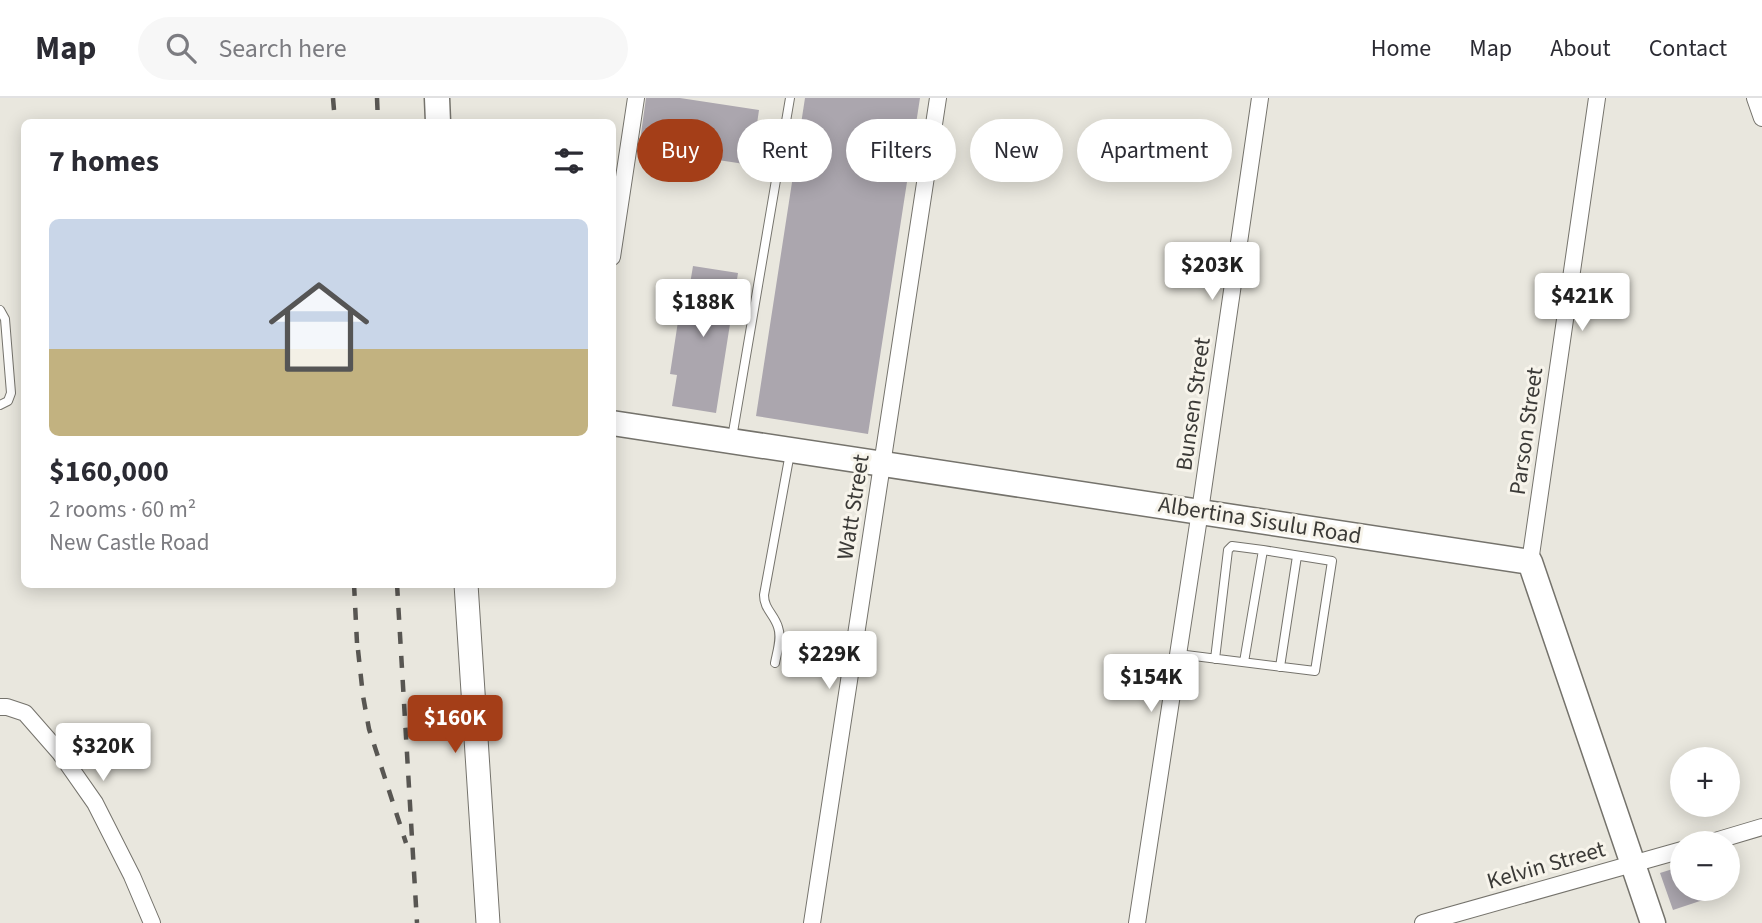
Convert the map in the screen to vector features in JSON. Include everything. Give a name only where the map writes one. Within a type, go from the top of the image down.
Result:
[{"type":"main road","points":[[437,98],[438,119]]},
{"type":"main road","name":"Albertina Sisulu Road","points":[[616,424],[1530,562]]},
{"type":"main road","points":[[1530,562],[1653,923]]},
{"type":"street","points":[[616,230],[636,98]]},
{"type":"street","name":"Watt Street","points":[[813,923],[938,98]]},
{"type":"street","name":"Bunsen Street","points":[[1138,923],[1260,98]]},
{"type":"street","name":"Parson Street","points":[[1530,562],[1597,98]]},
{"type":"street","points":[[1755,98],[1762,118]]},
{"type":"street","points":[[466,588],[488,923]]},
{"type":"street","points":[[0,707],[7,706],[25,713],[60,753],[95,803],[132,876],[152,923]]},
{"type":"street","points":[[1740,833],[1762,827]]},
{"type":"street","name":"Kelvin Street","points":[[1423,923],[1670,853]]},
{"type":"lane","points":[[732,441],[790,98]]},
{"type":"lane","points":[[0,310],[5,319],[11,393],[8,401],[0,405]]},
{"type":"lane","points":[[775,663],[778,625],[764,603],[764,594],[791,450]]},
{"type":"lane","points":[[1178,654],[1215,659],[1315,671],[1332,561],[1232,546],[1228,550],[1215,659]]},
{"type":"lane","points":[[1244,662],[1263,550]]},
{"type":"lane","points":[[1280,667],[1297,555]]},
{"type":"building","points":[[646,98],[680,98],[759,110],[758,119],[737,119],[737,163],[723,161],[723,119],[643,119]]},
{"type":"building","points":[[805,98],[920,98],[917,119],[846,119],[846,182],[907,182],[868,434],[756,416],[792,182],[832,182],[832,119],[802,119]]},
{"type":"building","points":[[693,266],[738,273],[716,413],[672,406],[677,375],[670,374],[682,295],[688,296]]},
{"type":"building","points":[[1670,870],[1670,901],[1700,901],[1673,910],[1660,873]]},
{"type":"railway","points":[[333,98],[335,119]]},
{"type":"railway","points":[[377,98],[378,119]]},
{"type":"railway","points":[[354,588],[357,643]]},
{"type":"railway","points":[[397,588],[417,923]]},
{"type":"railway","points":[[358,650],[369,729],[406,843]]}]
